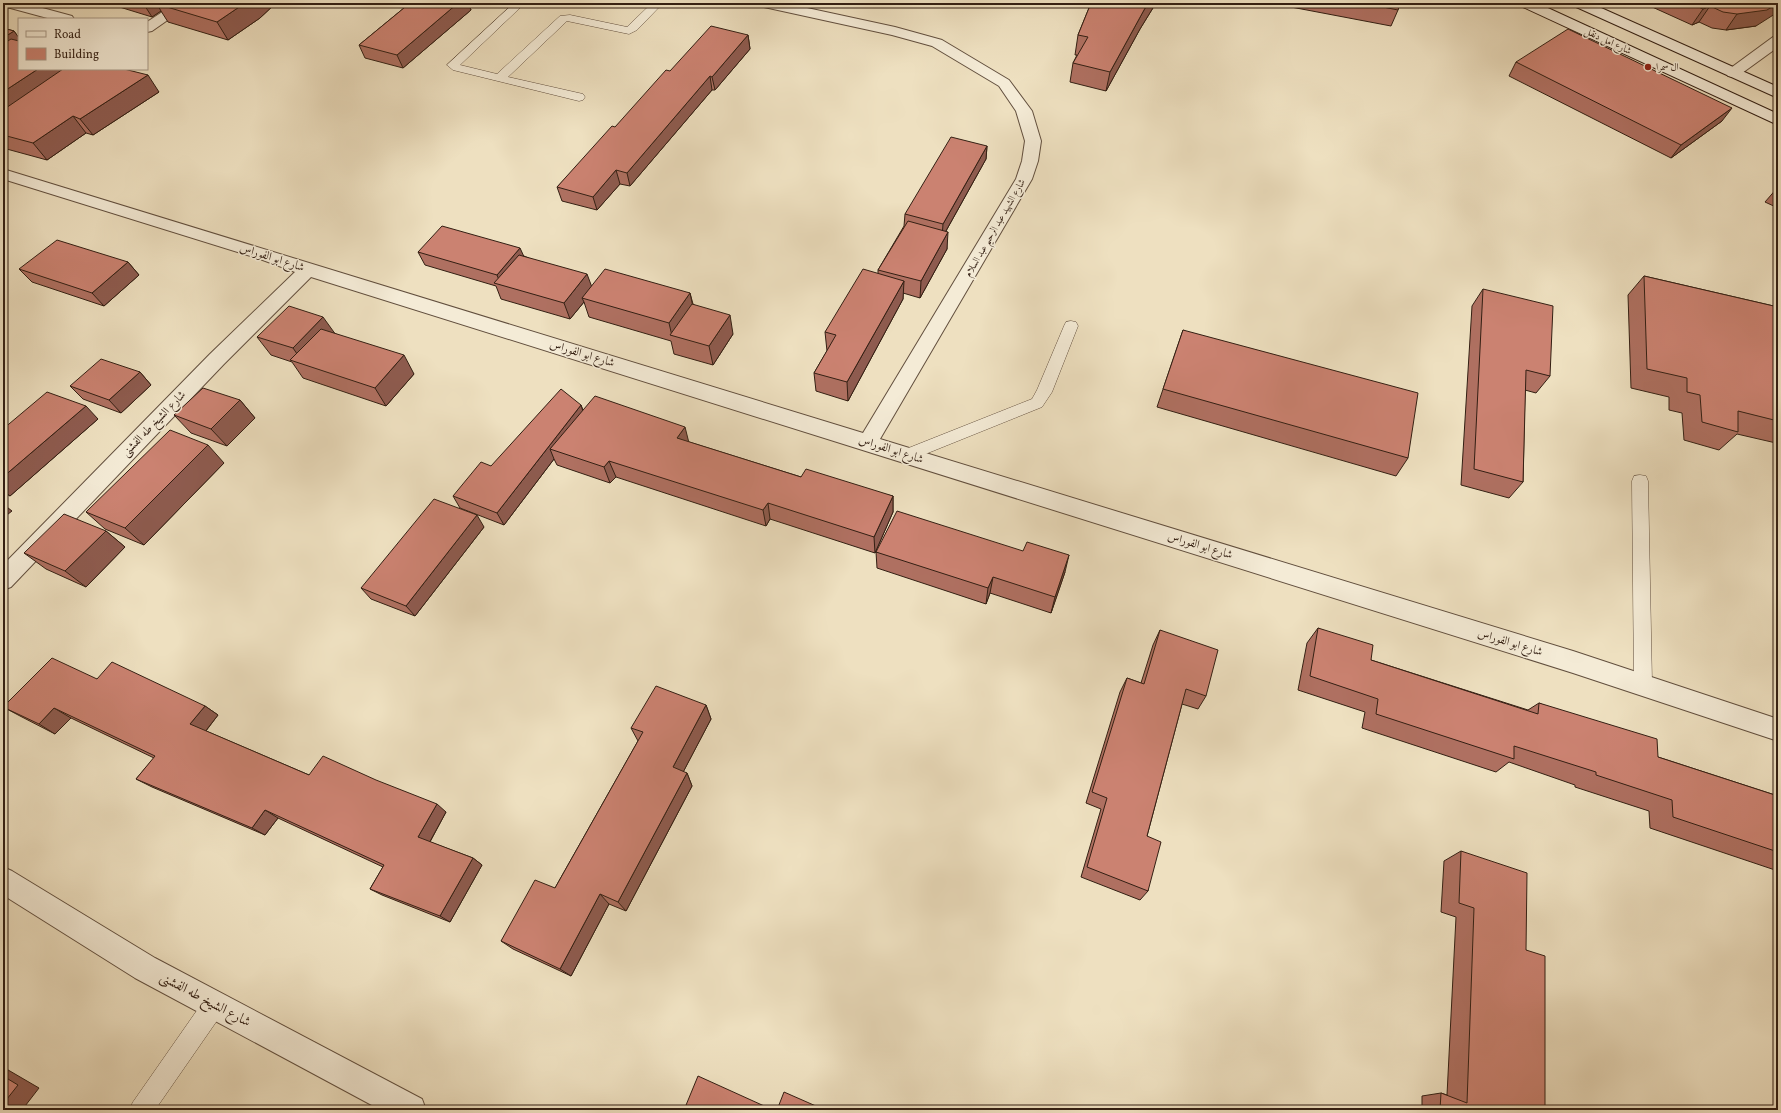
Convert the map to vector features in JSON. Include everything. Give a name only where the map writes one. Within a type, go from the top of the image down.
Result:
[{"type":"street","points":[[8,3],[63,18]]},
{"type":"street","points":[[148,27],[185,3]]},
{"type":"street","name":"شارع الشهيد عبد الرحيم عبد السلام","points":[[764,3],[895,32],[937,43],[1004,83],[1024,110],[1032,141],[1030,161],[1024,179],[868,442]]},
{"type":"street","name":"شارع امل دنقل","points":[[1526,3],[1778,120]]},
{"type":"street","name":"شارع امل دنقل","points":[[1579,3],[1778,93]]},
{"type":"street","points":[[1733,73],[1778,40]]},
{"type":"street","name":"شارع ابو الفوراس","points":[[3,174],[1643,684],[1778,730]]},
{"type":"street","name":"شارع الشيخ طه الفشنى","points":[[3,580],[217,359],[308,270]]},
{"type":"street","name":"شارع الشيخ طه الفشنى","points":[[3,880],[145,968],[215,1004],[411,1110]]},
{"type":"lane","points":[[520,3],[453,65],[457,68],[579,97]]},
{"type":"lane","points":[[500,78],[564,18],[628,31],[633,28],[658,3]]},
{"type":"lane","points":[[907,455],[1037,403],[1044,392],[1071,326]]},
{"type":"lane","points":[[1640,481],[1643,684]]},
{"type":"lane","points":[[141,1110],[215,1004]]},
{"type":"building","points":[[157,3],[245,3],[217,22]]},
{"type":"building","points":[[410,3],[458,3],[397,55],[359,45]]},
{"type":"building","points":[[1091,3],[1148,3],[1110,72],[1073,63],[1088,37],[1078,35]]},
{"type":"building","points":[[1363,3],[1400,3],[1398,10]]},
{"type":"building","points":[[1689,3],[1778,3],[1767,10],[1737,14],[1723,12],[1710,6],[1703,9]]},
{"type":"building","points":[[711,26],[748,35],[712,77],[710,76],[627,173],[616,170],[593,197],[557,187],[612,126],[615,127],[666,70],[670,71]]},
{"type":"building","points":[[3,28],[14,31],[3,38]]},
{"type":"building","points":[[1568,29],[1732,108],[1681,145],[1516,62]]},
{"type":"building","points":[[11,39],[18,41],[18,70],[36,70],[3,92],[3,44]]},
{"type":"building","points":[[62,70],[128,70],[148,75],[80,119],[73,116],[33,143],[3,135],[3,110]]},
{"type":"building","points":[[951,137],[987,146],[943,224],[905,214]]},
{"type":"building","points":[[908,221],[948,232],[921,281],[878,270]]},
{"type":"building","points":[[442,226],[520,248],[497,275],[418,252]]},
{"type":"building","points":[[57,240],[128,262],[92,293],[19,269]]},
{"type":"building","points":[[519,255],[587,274],[564,303],[494,283]]},
{"type":"building","points":[[605,269],[690,293],[669,323],[582,298]]},
{"type":"building","points":[[863,269],[904,281],[847,382],[814,373],[836,335],[825,332]]},
{"type":"building","points":[[1644,276],[1778,307],[1778,421],[1738,411],[1738,432],[1702,422],[1700,395],[1687,392],[1687,378],[1647,369]]},
{"type":"building","points":[[1483,289],[1553,306],[1550,376],[1526,370],[1523,482],[1474,469]]},
{"type":"building","points":[[692,304],[730,315],[709,346],[670,335]]},
{"type":"building","points":[[289,306],[323,317],[293,348],[257,337]]},
{"type":"building","points":[[321,329],[404,355],[375,388],[290,360]]},
{"type":"building","points":[[1183,330],[1418,393],[1408,458],[1163,389]]},
{"type":"building","points":[[101,359],[140,372],[109,400],[70,386]]},
{"type":"building","points":[[203,388],[240,400],[211,429],[174,415]]},
{"type":"building","points":[[561,389],[581,405],[497,513],[453,496],[481,462],[491,466]]},
{"type":"building","points":[[47,392],[86,406],[3,477],[3,429]]},
{"type":"building","points":[[595,396],[685,427],[677,438],[801,477],[806,469],[893,496],[874,537],[768,503],[763,510],[609,461],[604,467],[550,449]]},
{"type":"building","points":[[170,430],[208,445],[125,528],[86,512]]},
{"type":"building","points":[[434,499],[477,515],[406,606],[361,588]]},
{"type":"building","points":[[897,511],[1023,551],[1027,542],[1069,555],[1055,597],[993,577],[988,588],[876,552]]},
{"type":"building","points":[[64,514],[106,531],[65,571],[24,553]]},
{"type":"building","points":[[1318,628],[1373,645],[1371,660],[1538,714],[1539,703],[1657,739],[1658,757],[1778,796],[1778,852],[1673,817],[1672,800],[1596,775],[1596,772],[1514,746],[1514,759],[1376,714],[1378,699],[1310,676]]},
{"type":"building","points":[[1160,630],[1218,650],[1206,696],[1186,689],[1147,836],[1161,842],[1148,891],[1087,867],[1107,798],[1092,792],[1127,678],[1144,684]]},
{"type":"building","points":[[52,658],[97,679],[112,662],[205,706],[190,724],[309,775],[323,756],[376,780],[437,804],[418,837],[473,858],[440,916],[370,889],[384,865],[265,810],[252,828],[136,779],[155,756],[54,708],[39,724],[3,707]]},
{"type":"building","points":[[656,686],[706,705],[673,767],[687,773],[618,902],[600,894],[560,969],[501,941],[535,880],[555,888],[643,732],[631,728]]},
{"type":"building","points":[[1461,851],[1527,873],[1526,950],[1545,956],[1545,1110],[1526,1110],[1521,1108],[1521,1110],[1440,1110],[1441,1093],[1467,1103],[1474,908],[1459,903]]},
{"type":"building","points":[[3,1076],[18,1085],[3,1104]]},
{"type":"building","points":[[698,1076],[773,1110],[684,1110]]},
{"type":"building","points":[[784,1092],[825,1110],[777,1110]]},
{"type":"place","name":"ال سمرا","points":[[1648,67]]}]
